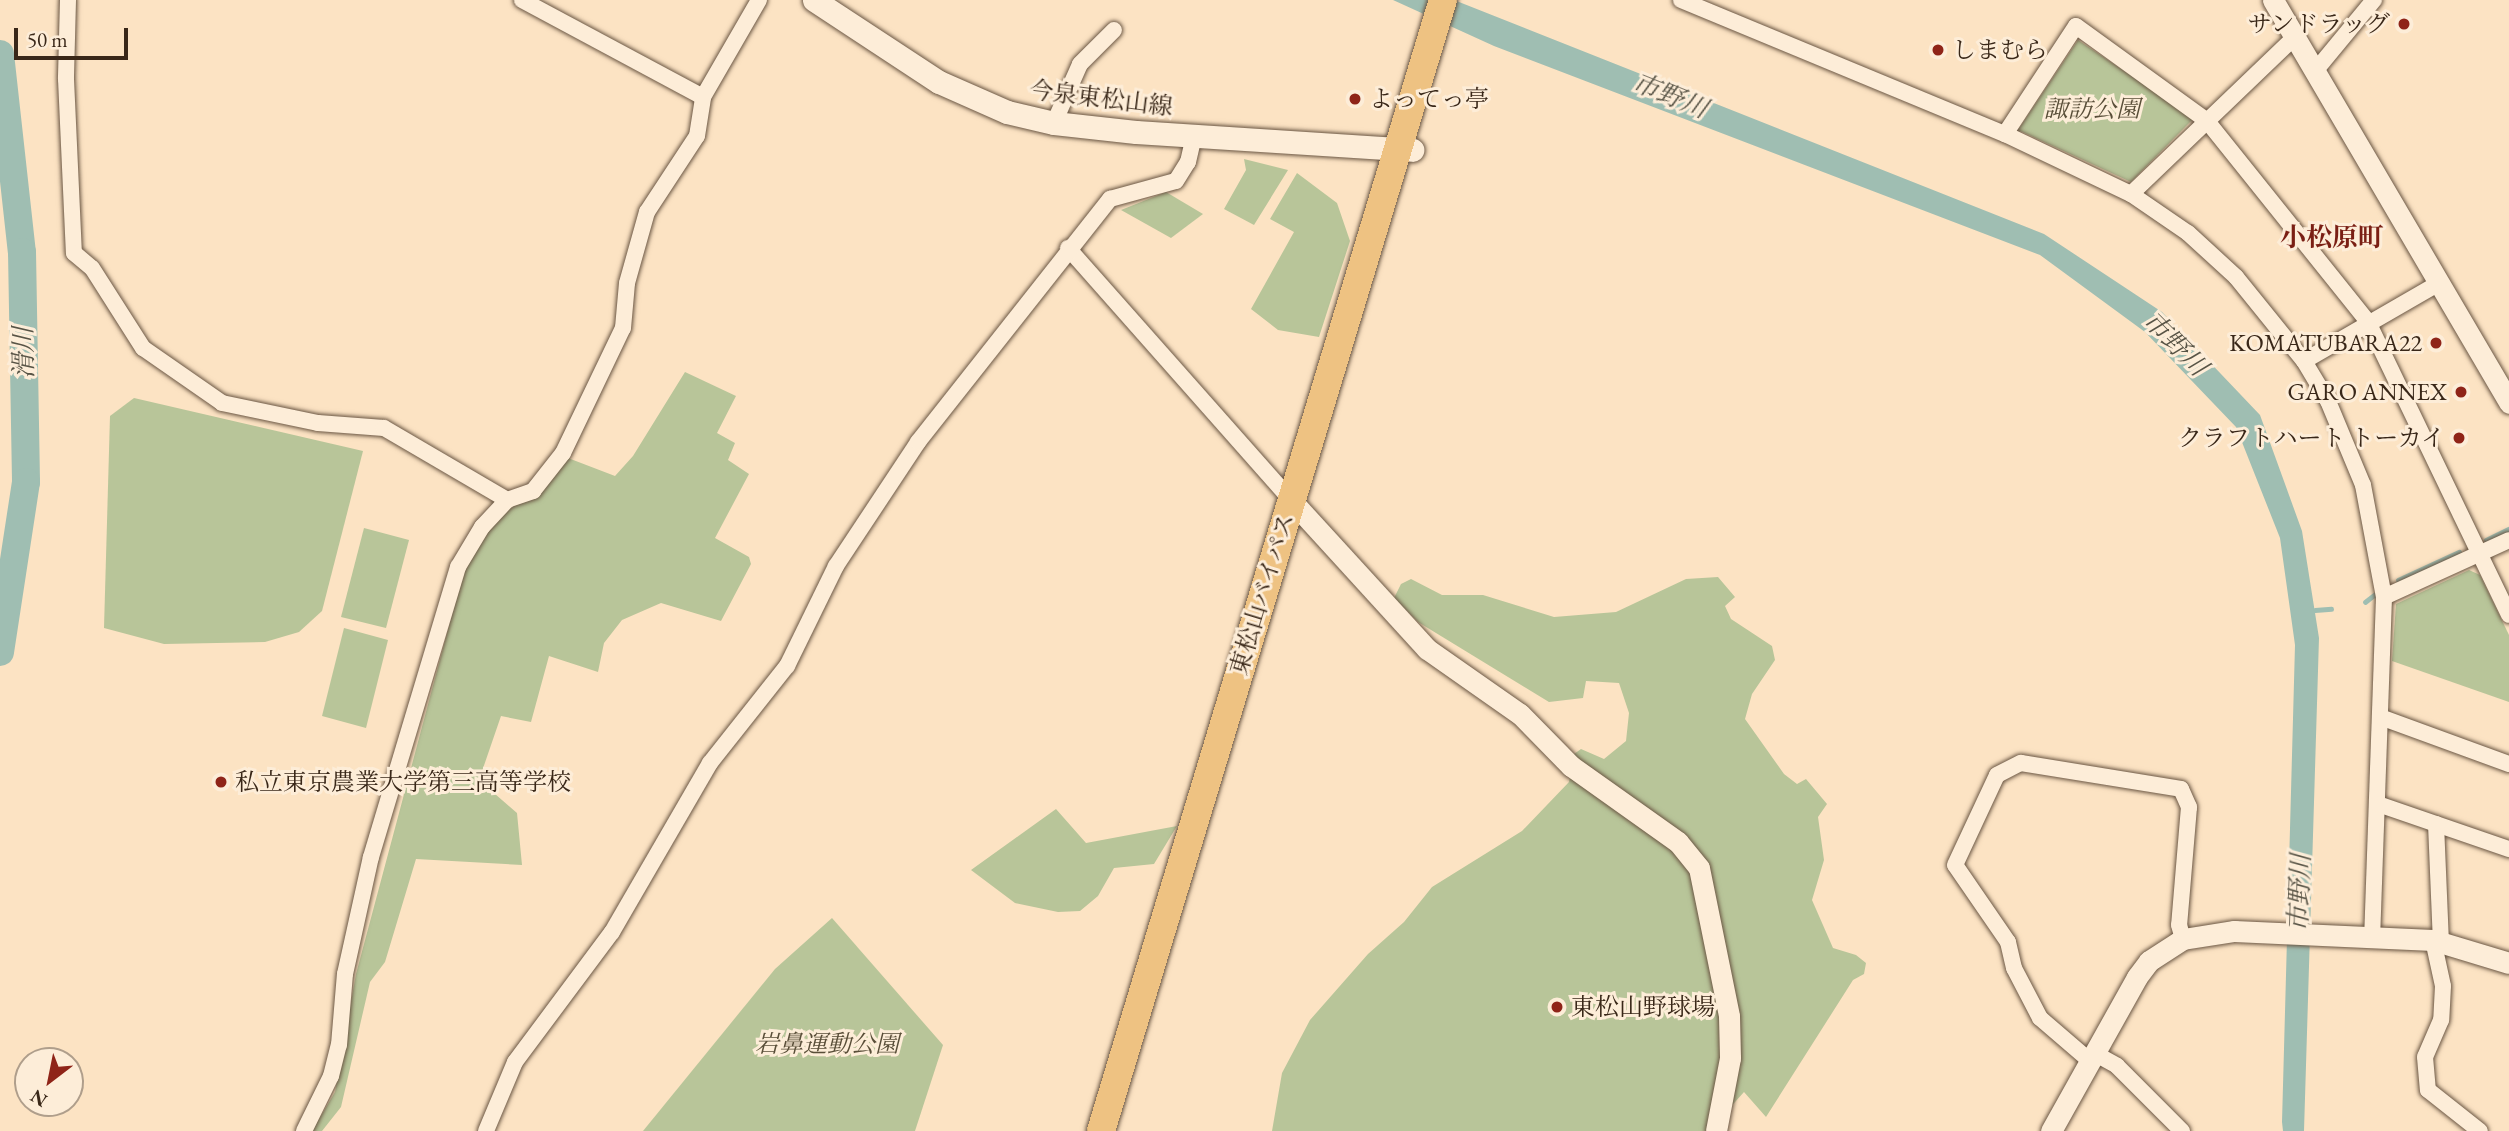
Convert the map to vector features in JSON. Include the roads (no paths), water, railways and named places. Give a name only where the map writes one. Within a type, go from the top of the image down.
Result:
[{"type":"highway","points":[[1432,61],[1443,0]]},
{"type":"highway","points":[[1432,61],[1458,0]]},
{"type":"highway","name":"東松山バイパス","points":[[1101,1131],[1432,61]]},
{"type":"highway","name":"東松山バイパス","points":[[1117,1131],[1296,506]]},
{"type":"main road","name":"今泉東松山線","points":[[814,0],[957,92],[1007,112],[1054,123],[1405,148]]},
{"type":"street","points":[[68,0],[66,79],[74,253],[92,268],[143,348],[222,404],[318,424],[384,428],[507,499]]},
{"type":"street","points":[[522,0],[703,97]]},
{"type":"street","points":[[303,1131],[331,1076],[339,1045],[345,974],[371,857],[458,567],[482,527],[507,499],[533,491],[569,441],[623,328],[627,283],[647,212],[697,136],[703,97],[760,0]]},
{"type":"street","points":[[1681,0],[2005,134],[2131,194],[2188,233],[2236,277],[2304,361],[2328,401],[2363,485],[2384,597],[2383,718],[2372,937]]},
{"type":"street","points":[[2273,0],[2316,69],[2509,403]]},
{"type":"street","points":[[2316,69],[2374,0]]},
{"type":"street","points":[[2005,134],[2076,26],[2207,121],[2368,322],[2509,615]]},
{"type":"street","points":[[1054,123],[1080,64],[1114,30]]},
{"type":"street","points":[[2131,194],[2296,36]]},
{"type":"street","points":[[485,1131],[515,1062],[612,932],[710,763],[787,666],[836,566],[918,442],[1068,248],[1110,199],[1176,181],[1188,162],[1194,135]]},
{"type":"street","points":[[1068,248],[1296,506],[1427,649],[1520,714],[1571,766],[1678,842],[1699,868],[1730,1016],[1730,1058],[1716,1131]]},
{"type":"street","points":[[2304,361],[2439,282]]},
{"type":"street","points":[[2384,597],[2509,540]]},
{"type":"street","points":[[2383,718],[2509,764]]},
{"type":"street","points":[[2182,1131],[2117,1066],[2092,1057],[2040,1018],[2014,968],[2008,942],[1955,865],[1997,775],[2021,763],[2181,789],[2189,807],[2179,925],[2183,939]]},
{"type":"street","points":[[2378,804],[2509,849]]},
{"type":"street","points":[[2436,824],[2437,941],[2443,986],[2441,1020],[2425,1057],[2428,1090],[2480,1131]]},
{"type":"street","points":[[2052,1131],[2137,976],[2149,961],[2183,939],[2242,931],[2437,941],[2509,963]]},
{"type":"water","name":"市野川","points":[[1393,0],[1454,0],[2044,234],[2162,312],[2260,415],[2302,531],[2319,638],[2304,1131],[2283,1131],[2282,1122],[2295,645],[2280,538],[2236,427],[2145,332],[2040,255],[1494,46]]},
{"type":"waterway","name":"滑川","points":[[0,54],[22,252],[26,482],[0,652]]},
{"type":"waterway","points":[[2486,540],[2509,529]]},
{"type":"waterway","points":[[2398,580],[2459,552]]},
{"type":"waterway","points":[[2365,602],[2374,595]]},
{"type":"waterway","points":[[2315,610],[2331,609]]},
{"type":"place","name":"サンドラッグ","points":[[2404,24]]},
{"type":"place","name":"しまむら","points":[[1938,50]]},
{"type":"place","name":"よってっ亭","points":[[1355,99]]},
{"type":"place","name":"KOMATUBARA22","points":[[2436,343]]},
{"type":"place","name":"GARO ANNEX","points":[[2461,392]]},
{"type":"place","name":"クラフトハート トーカイ","points":[[2459,438]]},
{"type":"place","name":"私立東京農業大学第三高等学校","points":[[221,782]]},
{"type":"place","name":"東松山野球場","points":[[1557,1007]]},
{"type":"district","name":"小松原町","points":[[2332,238]]},
{"type":"park label","name":"諏訪公園","points":[[2092,109]]},
{"type":"park label","name":"岩鼻運動公園","points":[[827,1044]]}]
